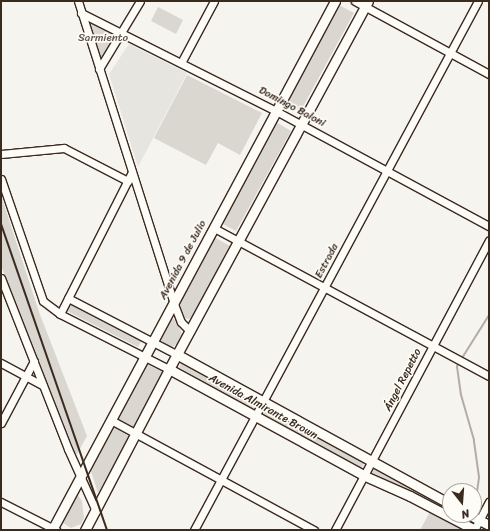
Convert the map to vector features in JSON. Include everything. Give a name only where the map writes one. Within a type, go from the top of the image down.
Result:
[{"type":"main road","name":"Avenida 9 de Julio","points":[[54,530],[143,356],[174,304],[335,1]]},
{"type":"main road","points":[[85,530],[137,434],[169,369],[240,242],[367,4]]},
{"type":"main road","name":"Avenida Almirante Brown","points":[[178,355],[442,500]]},
{"type":"main road","name":"Avenida Almirante Brown","points":[[169,369],[255,418],[365,476],[410,496],[474,530]]},
{"type":"street","points":[[78,1],[174,304],[181,322],[190,331]]},
{"type":"street","points":[[99,69],[140,1]]},
{"type":"street","points":[[182,61],[214,1]]},
{"type":"street","points":[[355,1],[367,4],[489,74]]},
{"type":"street","name":"Estrada","points":[[194,530],[478,1]]},
{"type":"street","name":"Domingo Baloni","points":[[82,13],[182,61],[489,226]]},
{"type":"street","points":[[1,154],[64,148],[128,182]]},
{"type":"street","points":[[60,314],[132,172]]},
{"type":"street","name":"Avenida Almirante Brown","points":[[1,179],[42,301],[60,314],[169,369]]},
{"type":"street","points":[[214,228],[489,376]]},
{"type":"street","name":"Ángel Repetto","points":[[335,530],[489,240]]},
{"type":"street","points":[[1,278],[68,449],[82,477],[96,511]]},
{"type":"street","name":"Avenida Almirante Brown","points":[[68,298],[178,355]]},
{"type":"street","points":[[1,423],[34,361]]},
{"type":"street","points":[[1,363],[42,385]]},
{"type":"street","points":[[111,420],[314,530]]},
{"type":"street","points":[[1,502],[54,530]]},
{"type":"street","points":[[482,515],[489,502]]},
{"type":"shaded area","points":[[129,44],[187,73],[138,167],[109,74]]},
{"type":"green space","points":[[339,5],[354,13],[300,112],[285,105]]},
{"type":"green space","points":[[158,7],[183,20],[176,34],[151,21]]},
{"type":"green space","name":"Sarmiento","points":[[83,15],[120,33],[99,66]]},
{"type":"green space","points":[[187,75],[262,113],[240,155],[218,143],[206,165],[154,138]]},
{"type":"green space","points":[[276,122],[291,131],[236,231],[221,223]]},
{"type":"green space","points":[[1,195],[39,312],[87,436],[77,454],[72,453],[1,265]]},
{"type":"green space","points":[[214,237],[230,246],[192,318],[187,319],[182,316],[179,302]]},
{"type":"green space","points":[[71,303],[142,340],[138,347],[67,311]]},
{"type":"green space","points":[[169,320],[177,320],[182,334],[178,343],[172,347],[161,341],[161,336]]},
{"type":"green space","points":[[182,362],[257,402],[251,411],[179,367]]},
{"type":"green space","points":[[144,363],[163,372],[136,428],[117,418]]},
{"type":"green space","points":[[266,407],[365,461],[361,469],[262,415]]},
{"type":"green space","points":[[112,426],[130,437],[98,493],[90,468]]},
{"type":"green space","points":[[375,466],[442,503],[442,509],[372,473]]},
{"type":"green space","points":[[77,494],[82,501],[84,518],[81,524],[71,528],[62,522]]},
{"type":"green space","points":[[431,510],[442,516],[442,523],[453,523],[465,530],[420,530]]},
{"type":"waterway","points":[[478,483],[479,477],[474,440],[461,395],[457,366],[489,315]]},
{"type":"railway","points":[[1,224],[107,530]]}]
